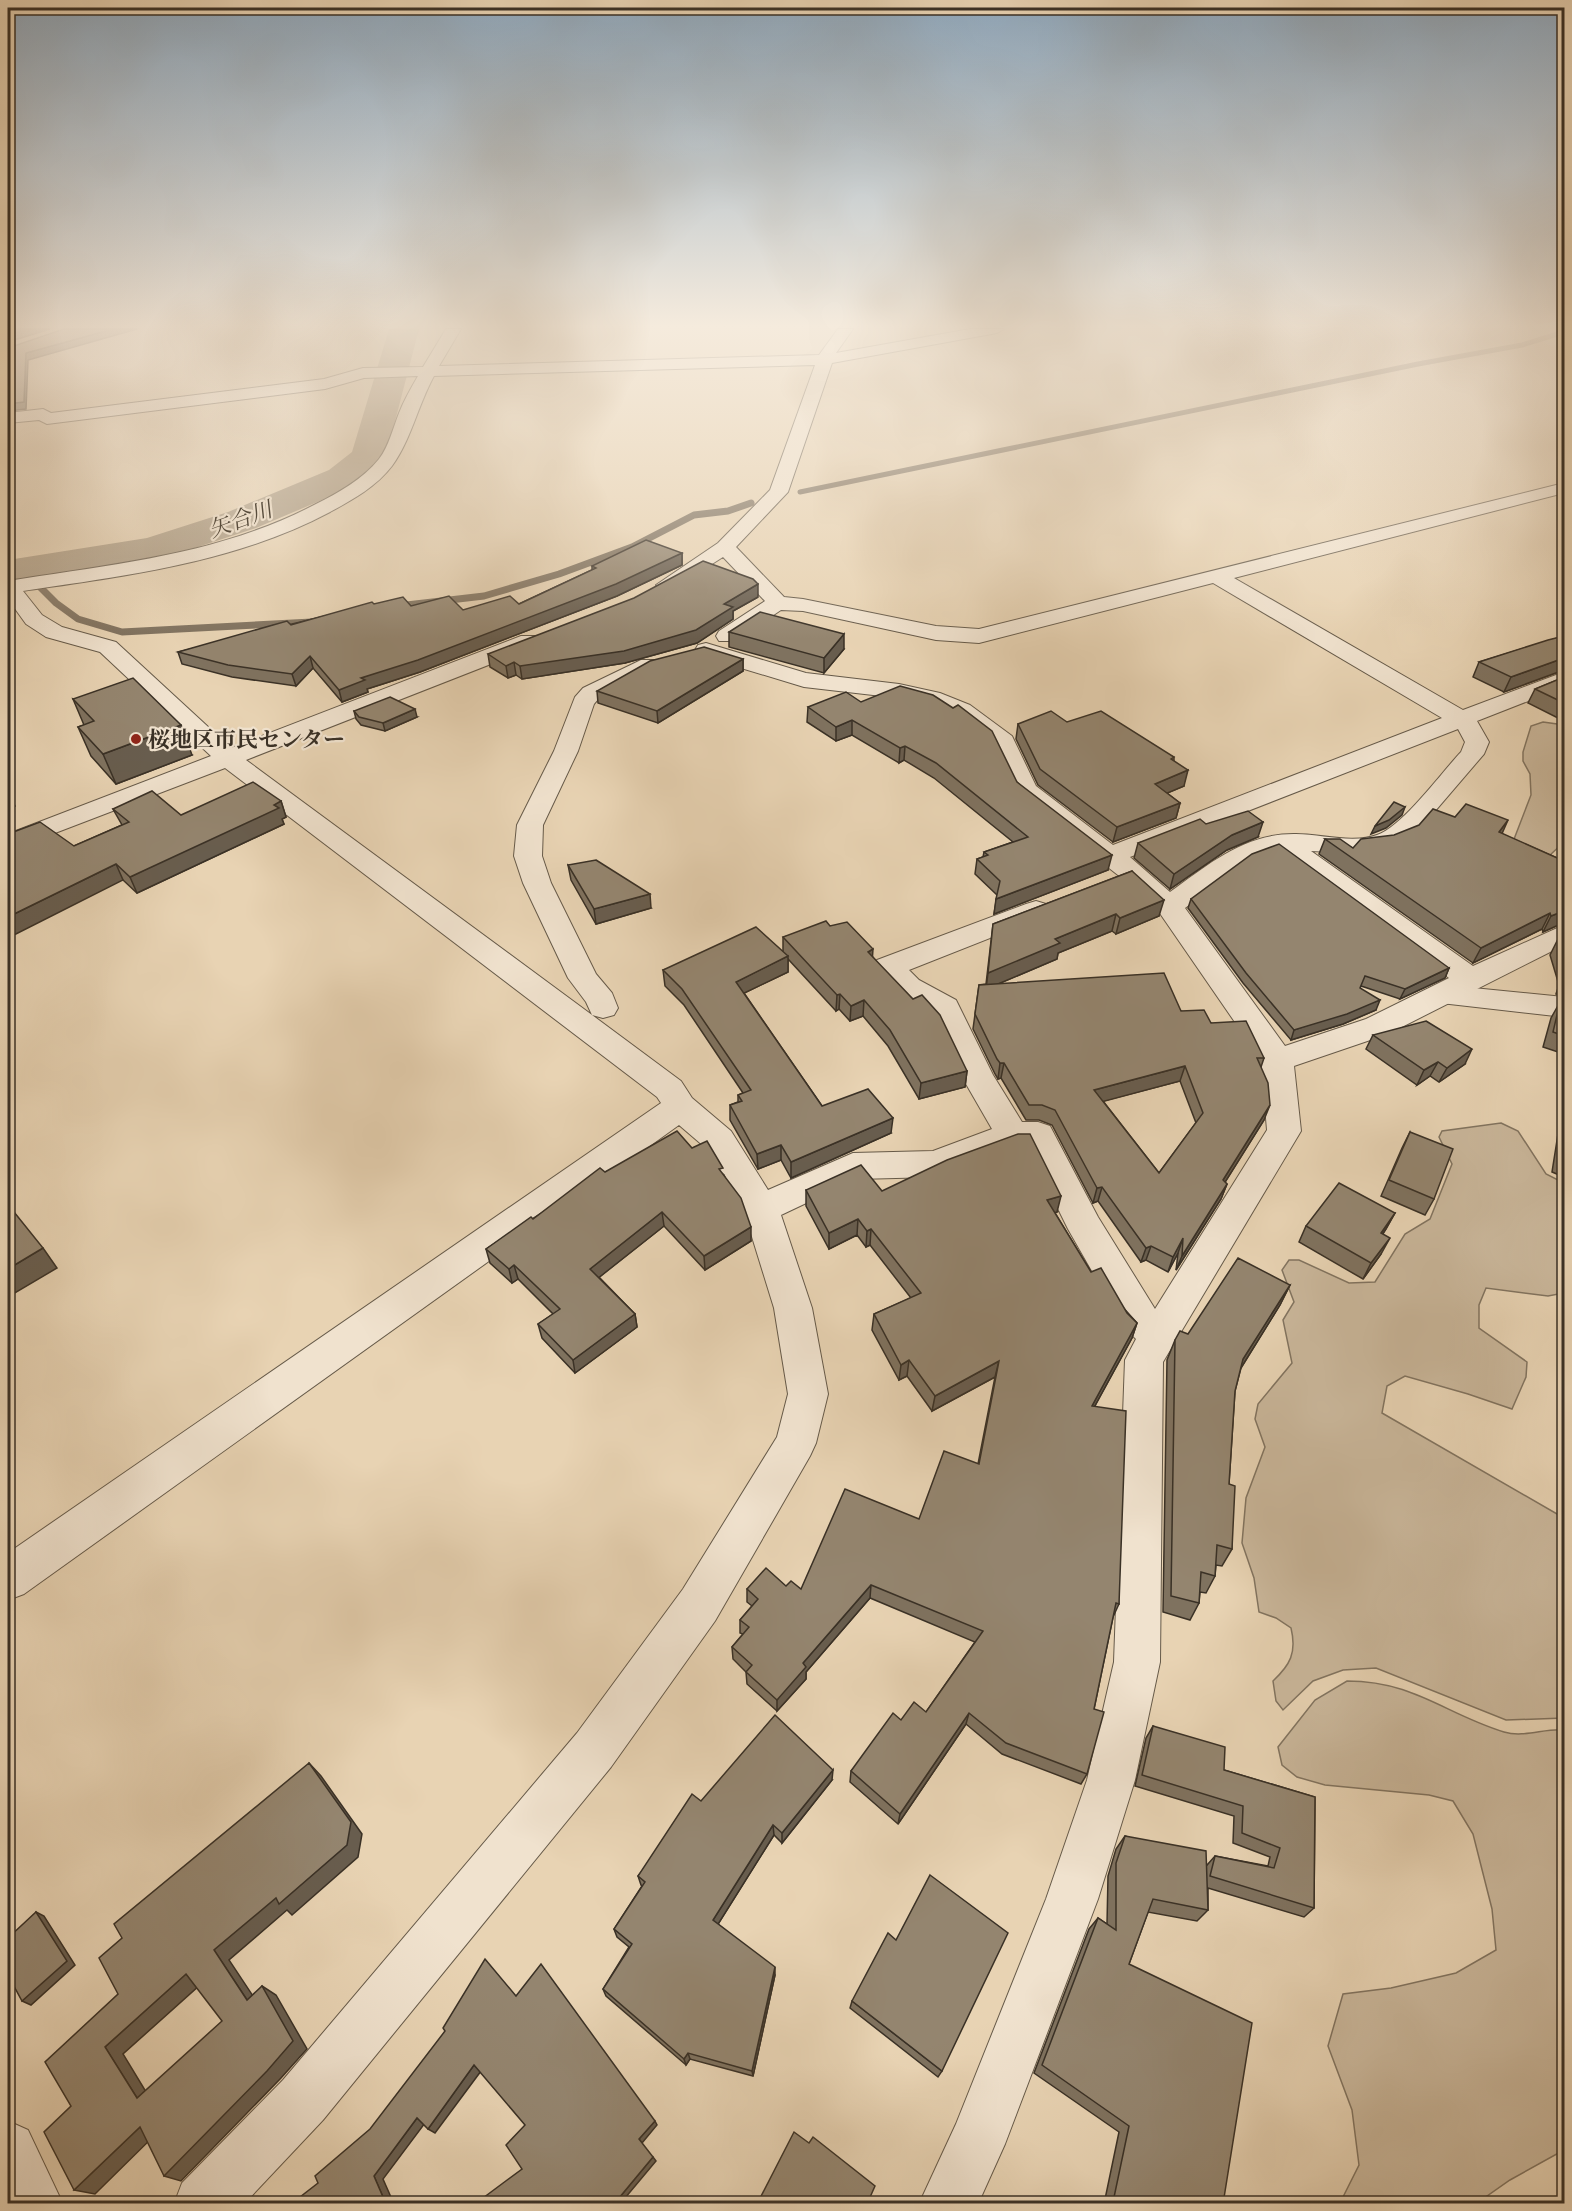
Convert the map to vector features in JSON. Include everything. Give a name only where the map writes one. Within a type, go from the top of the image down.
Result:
[{"type":"street","points":[[11,587],[190,558],[254,539],[318,512],[357,488],[387,462],[399,432]]},
{"type":"street","points":[[644,596],[684,575],[725,547],[757,518],[778,492],[799,432]]},
{"type":"street","points":[[603,1008],[601,1000],[583,978],[537,883],[528,856],[530,825],[566,751],[583,702],[591,693],[642,666],[688,655],[777,603],[803,605],[936,633],[979,636],[1561,492]]},
{"type":"street","points":[[725,547],[771,593],[777,603]]},
{"type":"street","points":[[1169,906],[1251,850],[1281,842],[1358,845],[1393,839],[1403,832],[1472,754],[1477,742],[1472,730],[1463,720],[1216,576]]},
{"type":"street","points":[[11,587],[23,602],[25,622],[108,647],[229,759],[669,1089],[680,1107],[719,1140],[761,1209],[793,1308],[808,1394],[796,1443],[699,1605],[594,1750],[303,2100],[203,2204]]},
{"type":"street","points":[[8,843],[549,634]]},
{"type":"street","points":[[688,655],[804,681],[907,692],[954,706],[992,730],[1003,741],[1025,790],[1115,871],[1169,906],[1277,1059],[1284,1131],[1144,1360],[1137,1662],[1112,1780],[1072,1899],[1021,2031],[976,2144],[948,2204]]},
{"type":"street","points":[[1115,871],[1463,720],[1564,679]]},
{"type":"street","points":[[1281,842],[1471,979]]},
{"type":"street","points":[[1012,1135],[978,1077],[945,1007],[908,987],[888,967],[1067,898]]},
{"type":"street","points":[[1277,1059],[1327,1047],[1443,995],[1564,934]]},
{"type":"street","points":[[1443,995],[1564,1007]]},
{"type":"street","points":[[8,1579],[680,1107]]},
{"type":"street","points":[[761,1209],[853,1166],[935,1164],[1012,1135],[1038,1135],[1079,1210],[1080,1219],[1137,1316],[1158,1335]]},
{"type":"street","points":[[8,2150],[34,2204]]},
{"type":"shaded area","points":[[1543,722],[1564,725],[1564,842],[1549,856],[1511,847],[1531,795],[1530,774],[1523,761],[1523,752],[1531,726]]},
{"type":"shaded area","points":[[1501,1123],[1518,1131],[1546,1174],[1564,1183],[1564,1293],[1548,1296],[1486,1288],[1479,1305],[1479,1328],[1527,1362],[1526,1377],[1512,1409],[1405,1376],[1387,1386],[1382,1413],[1564,1518],[1564,1718],[1506,1720],[1376,1668],[1343,1670],[1313,1681],[1283,1710],[1276,1701],[1273,1681],[1291,1658],[1293,1637],[1291,1628],[1276,1618],[1259,1612],[1254,1578],[1242,1543],[1246,1498],[1265,1447],[1255,1419],[1258,1404],[1292,1363],[1283,1320],[1294,1302],[1282,1270],[1289,1260],[1299,1260],[1349,1283],[1375,1282],[1405,1234],[1430,1219],[1452,1164],[1439,1137],[1442,1131]]},
{"type":"shaded area","points":[[1347,1681],[1371,1682],[1411,1692],[1483,1725],[1512,1734],[1564,1730],[1564,2150],[1510,2180],[1477,2203],[1340,2203],[1359,2165],[1352,2110],[1328,2046],[1343,1994],[1391,1988],[1456,1973],[1496,1950],[1492,1909],[1473,1834],[1453,1801],[1429,1795],[1325,1785],[1297,1777],[1282,1765],[1278,1747],[1315,1700]]},
{"type":"building","points":[[646,540],[682,553],[616,584],[418,660],[361,678],[365,680],[339,690],[310,656],[292,674],[228,665],[178,652],[287,621],[291,625],[372,602],[374,604],[403,597],[411,606],[449,596],[463,610],[510,596],[519,604],[596,568],[592,566]]},
{"type":"building","points":[[703,561],[753,579],[758,584],[724,604],[733,607],[696,630],[624,651],[520,666],[514,662],[506,666],[488,654],[634,598]]},
{"type":"building","points":[[760,612],[844,634],[824,658],[729,632]]},
{"type":"building","points":[[1564,636],[1564,658],[1511,677],[1479,662],[1548,640]]},
{"type":"building","points":[[704,647],[743,659],[657,711],[597,691],[650,661]]},
{"type":"building","points":[[1564,677],[1564,703],[1535,689]]},
{"type":"building","points":[[133,678],[181,725],[103,754],[78,727],[94,721],[73,699]]},
{"type":"building","points":[[900,686],[933,695],[953,708],[958,705],[992,731],[1017,782],[1112,855],[996,899],[1000,881],[977,859],[988,855],[984,852],[1028,837],[936,763],[905,746],[900,748],[852,720],[836,727],[808,707],[846,692],[861,702]]},
{"type":"building","points":[[390,697],[415,709],[383,723],[359,717],[354,711]]},
{"type":"building","points":[[1051,711],[1067,722],[1101,711],[1174,757],[1171,759],[1188,770],[1155,784],[1180,803],[1117,827],[1040,769],[1018,724]]},
{"type":"building","points":[[253,782],[281,801],[274,805],[279,808],[130,877],[116,864],[8,917],[8,834],[40,822],[74,846],[129,822],[113,809],[152,791],[181,815]]},
{"type":"building","points":[[1394,802],[1405,807],[1389,820],[1375,826]]},
{"type":"building","points":[[1466,804],[1508,820],[1499,832],[1564,861],[1564,911],[1551,916],[1550,913],[1481,948],[1325,839],[1340,839],[1353,848],[1361,839],[1394,835],[1419,825],[1433,809],[1455,817]]},
{"type":"building","points":[[1248,811],[1263,822],[1232,835],[1174,874],[1138,843],[1200,819],[1206,824]]},
{"type":"building","points":[[1279,844],[1449,968],[1405,989],[1365,976],[1360,988],[1380,1000],[1347,1014],[1294,1030],[1246,973],[1191,899],[1252,854]]},
{"type":"building","points":[[596,860],[650,894],[594,909],[568,865]]},
{"type":"building","points":[[1132,871],[1164,900],[1120,918],[1116,914],[1055,939],[1060,943],[988,973],[993,924]]},
{"type":"building","points":[[826,921],[830,926],[847,922],[873,949],[868,952],[913,999],[922,995],[940,1015],[967,1071],[921,1083],[890,1030],[864,1000],[851,1006],[840,994],[837,995],[783,937]]},
{"type":"building","points":[[756,927],[788,956],[736,982],[822,1106],[868,1089],[893,1118],[791,1162],[781,1145],[757,1154],[730,1105],[742,1101],[738,1095],[751,1090],[682,989],[663,970]]},
{"type":"building","points":[[1564,936],[1564,959],[1558,939]]},
{"type":"building","points":[[1164,973],[1181,1011],[1204,1010],[1211,1023],[1246,1021],[1264,1058],[1257,1058],[1268,1083],[1270,1105],[1223,1180],[1227,1184],[1182,1256],[1183,1238],[1173,1257],[1151,1246],[1146,1248],[1102,1187],[1097,1188],[1055,1110],[1042,1105],[1029,1105],[1004,1063],[1000,1063],[997,1059],[975,1014],[979,985]],"holes":[[[1185,1066],[1203,1113],[1159,1173],[1094,1090]]]},
{"type":"building","points":[[1560,1002],[1564,1003],[1564,1036],[1553,1032]]},
{"type":"building","points":[[1426,1021],[1472,1049],[1447,1068],[1438,1062],[1424,1070],[1373,1035]]},
{"type":"building","points":[[677,1131],[692,1148],[707,1141],[723,1168],[719,1169],[741,1198],[751,1227],[704,1256],[662,1212],[590,1269],[635,1314],[573,1360],[538,1324],[560,1309],[514,1265],[509,1269],[486,1249],[531,1217],[533,1219],[600,1168],[605,1172]]},
{"type":"building","points":[[1410,1132],[1453,1149],[1434,1199],[1389,1180]]},
{"type":"building","points":[[1018,1134],[1030,1134],[1061,1196],[1047,1200],[1091,1272],[1101,1268],[1127,1313],[1137,1323],[1092,1406],[1126,1411],[1119,1604],[1116,1603],[1094,1709],[1104,1712],[1087,1774],[1006,1743],[969,1713],[900,1814],[851,1771],[893,1713],[901,1720],[914,1702],[926,1712],[983,1631],[871,1585],[803,1663],[806,1667],[777,1700],[746,1672],[752,1665],[732,1647],[749,1627],[740,1620],[758,1599],[747,1589],[766,1568],[786,1586],[791,1581],[801,1589],[845,1489],[919,1519],[944,1451],[979,1464],[999,1361],[935,1396],[909,1360],[901,1365],[874,1314],[921,1293],[871,1229],[867,1231],[858,1219],[829,1233],[806,1190],[861,1165],[882,1191],[947,1160]]},
{"type":"building","points":[[1339,1183],[1395,1213],[1381,1233],[1390,1238],[1371,1263],[1306,1226]]},
{"type":"building","points":[[10,1207],[43,1248],[8,1269],[8,1208]]},
{"type":"building","points":[[1238,1258],[1290,1285],[1243,1359],[1235,1391],[1229,1484],[1235,1486],[1232,1549],[1217,1545],[1215,1576],[1201,1572],[1199,1603],[1171,1596],[1175,1340],[1180,1331],[1188,1334]]},
{"type":"building","points":[[775,1715],[833,1770],[782,1833],[773,1825],[713,1920],[775,1967],[752,2071],[688,2053],[684,2059],[603,1989],[632,1944],[614,1929],[645,1882],[638,1876],[692,1794],[701,1801]]},
{"type":"building","points":[[1153,1726],[1225,1747],[1224,1770],[1315,1797],[1314,1908],[1210,1876],[1215,1856],[1274,1868],[1280,1848],[1242,1833],[1243,1806],[1142,1775]]},
{"type":"building","points":[[309,1763],[351,1822],[347,1845],[279,1904],[276,1898],[214,1950],[247,2000],[262,1986],[293,2041],[267,2071],[164,2176],[140,2127],[74,2190],[44,2132],[71,2106],[45,2062],[118,1994],[99,1958],[122,1938],[114,1924]],"holes":[[[186,1974],[222,2021],[137,2098],[105,2047]]]},
{"type":"building","points":[[1125,1836],[1206,1851],[1208,1910],[1153,1899],[1129,1964],[1252,2023],[1223,2204],[1115,2204],[1113,2202],[1129,2126],[1042,2065],[1098,1918],[1116,1930],[1116,1863]]},
{"type":"building","points":[[930,1875],[1008,1933],[942,2071],[852,2001],[888,1933],[896,1940]]},
{"type":"building","points":[[36,1912],[67,1961],[22,2001],[8,1975],[8,1938]]},
{"type":"building","points":[[485,1959],[516,1996],[541,1964],[655,2121],[639,2139],[653,2157],[614,2204],[475,2204],[522,2169],[506,2145],[525,2125],[474,2065],[428,2129],[417,2118],[374,2176],[386,2204],[291,2204],[318,2183],[315,2176],[370,2129],[445,2031],[443,2028]]},
{"type":"building","points":[[794,2132],[809,2143],[813,2137],[875,2186],[867,2204],[757,2204]]},
{"type":"waterway","name":"矢合川","points":[[8,572],[153,549],[242,520],[342,478],[368,456],[375,432]]},
{"type":"waterway","points":[[800,492],[1089,432]]},
{"type":"waterway","points":[[398,606],[484,596],[559,574],[632,547],[694,515],[728,511],[751,503]]},
{"type":"waterway","points":[[24,571],[56,603],[78,619],[122,632],[312,622]]},
{"type":"place","name":"桜地区市民センター","points":[[136,739]]}]
